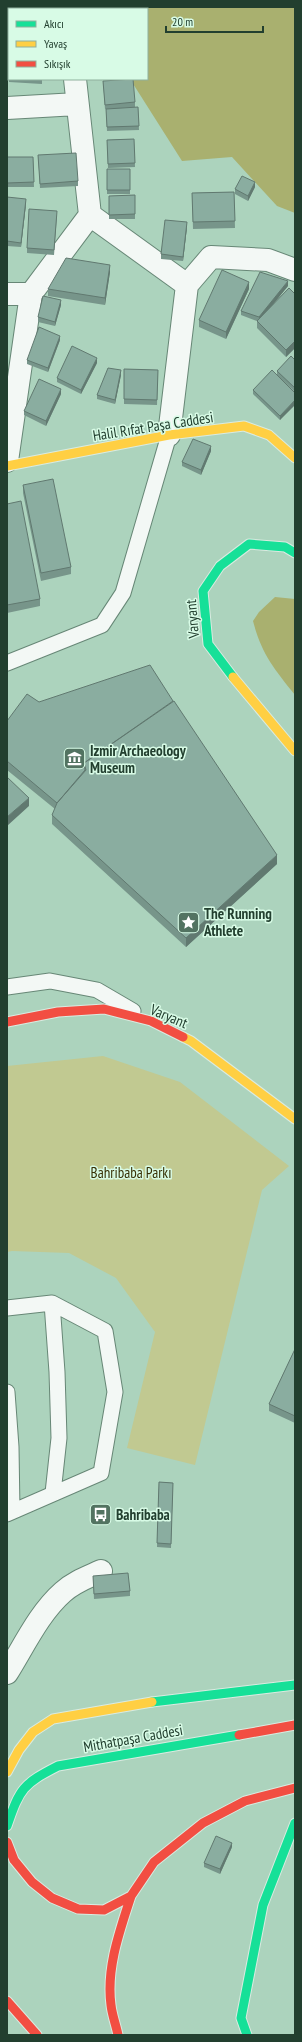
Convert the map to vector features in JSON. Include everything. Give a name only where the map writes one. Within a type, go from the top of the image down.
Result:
[{"type":"main road","name":"Halil Rıfat Paşa Caddesi","points":[[7,466],[169,435],[244,426],[269,435],[295,458]]},
{"type":"main road","name":"Varyant","points":[[295,553],[285,547],[249,544],[220,566],[203,591],[208,644],[250,699],[295,751]]},
{"type":"main road","name":"Varyant","points":[[7,1022],[58,1012],[104,1009],[151,1021],[191,1041],[295,1119]]},
{"type":"main road","points":[[7,1772],[19,1750],[33,1732],[53,1719],[163,1700],[295,1685]]},
{"type":"main road","name":"Mithatpaşa Caddesi","points":[[7,1826],[16,1799],[31,1780],[58,1766],[295,1725]]},
{"type":"main road","points":[[118,2035],[111,2004],[111,1972],[117,1943],[131,1896],[154,1862],[203,1823],[245,1801],[295,1788]]},
{"type":"main road","points":[[247,2035],[241,2018],[263,1905],[295,1823]]},
{"type":"main road","points":[[7,1842],[14,1860],[27,1877],[52,1898],[78,1909],[104,1910],[131,1896]]},
{"type":"main road","points":[[7,2001],[37,2035]]},
{"type":"street","points":[[7,460],[31,294],[90,215],[74,80]]},
{"type":"street","points":[[7,108],[77,104]]},
{"type":"street","points":[[90,215],[187,285]]},
{"type":"street","points":[[169,435],[187,285],[211,257],[268,260],[295,270]]},
{"type":"street","points":[[7,294],[31,294]]},
{"type":"street","points":[[7,1673],[52,1603],[64,1590],[80,1580],[101,1571]]},
{"type":"lane","points":[[7,663],[102,626],[123,593],[169,435]]},
{"type":"lane","points":[[7,987],[50,981],[97,990],[151,1021]]},
{"type":"lane","points":[[52,1303],[57,1372],[59,1438],[53,1493]]},
{"type":"lane","points":[[7,1308],[52,1303],[105,1331],[115,1392],[102,1473],[9,1512],[11,1447],[7,1392]]},
{"type":"green space","points":[[295,7],[295,213],[277,206],[232,157],[182,161],[131,80],[148,80],[148,8],[103,8]]},
{"type":"green space","points":[[275,597],[295,599],[295,695],[270,661],[260,643],[253,621],[259,612]]},
{"type":"green space","name":"Bahribaba Parkı","points":[[103,1056],[180,1082],[289,1166],[262,1190],[195,1465],[127,1448],[155,1332],[116,1278],[69,1253],[7,1252],[7,1066]]},
{"type":"building","points":[[7,13],[8,13],[8,24]]},
{"type":"building","points":[[7,26],[8,26],[8,57]]},
{"type":"building","points":[[133,80],[135,102],[105,105],[103,81]]},
{"type":"building","points":[[138,107],[139,126],[107,127],[106,109]]},
{"type":"building","points":[[134,139],[135,163],[108,164],[107,140]]},
{"type":"building","points":[[76,153],[78,181],[40,184],[38,155]]},
{"type":"building","points":[[7,157],[33,157],[34,182],[7,183]]},
{"type":"building","points":[[107,169],[130,169],[130,190],[107,190]]},
{"type":"building","points":[[242,176],[255,182],[248,196],[235,189]]},
{"type":"building","points":[[234,192],[235,221],[193,222],[192,193]]},
{"type":"building","points":[[135,195],[135,214],[109,215],[109,196]]},
{"type":"building","points":[[7,197],[26,199],[21,243],[7,241]]},
{"type":"building","points":[[29,209],[57,211],[54,250],[27,248]]},
{"type":"building","points":[[165,220],[187,222],[183,257],[161,254]]},
{"type":"building","points":[[66,258],[110,265],[105,298],[48,289]]},
{"type":"building","points":[[222,270],[249,282],[226,332],[199,320]]},
{"type":"building","points":[[260,272],[288,281],[259,317],[241,311]]},
{"type":"building","points":[[289,288],[295,294],[295,341],[286,350],[257,321]]},
{"type":"building","points":[[43,296],[61,300],[55,322],[38,317]]},
{"type":"building","points":[[39,327],[60,336],[48,368],[27,360]]},
{"type":"building","points":[[72,346],[97,358],[81,390],[57,378]]},
{"type":"building","points":[[291,356],[295,360],[295,388],[277,371]]},
{"type":"building","points":[[108,368],[121,370],[115,400],[97,395]]},
{"type":"building","points":[[124,369],[158,370],[157,400],[124,399]]},
{"type":"building","points":[[272,370],[295,393],[295,400],[280,416],[253,390]]},
{"type":"building","points":[[39,379],[61,389],[46,421],[24,411]]},
{"type":"building","points":[[193,439],[211,446],[201,470],[182,462]]},
{"type":"building","points":[[53,479],[71,567],[41,573],[23,485]]},
{"type":"building","points":[[21,501],[40,599],[7,605],[7,504]]},
{"type":"building","points":[[150,665],[173,701],[84,763],[85,770],[57,803],[7,761],[7,721],[27,694],[39,702]]},
{"type":"building","points":[[174,701],[277,855],[186,938],[52,815],[57,803],[86,770],[84,763]]},
{"type":"building","points":[[7,777],[29,798],[7,817]]},
{"type":"building","points":[[295,1349],[295,1416],[269,1404]]},
{"type":"building","points":[[159,1482],[173,1483],[171,1544],[157,1543]]},
{"type":"building","points":[[128,1573],[130,1591],[94,1594],[93,1576]]},
{"type":"building","points":[[216,1836],[232,1843],[220,1869],[204,1863]]},
{"type":"traffic: fast","points":[[233,677],[208,644],[203,591],[220,566],[249,544],[285,547],[295,553]]},
{"type":"traffic: fast","points":[[152,1702],[295,1685]]},
{"type":"traffic: fast","points":[[7,1826],[24,1788],[37,1778],[58,1766],[239,1735]]},
{"type":"traffic: fast","points":[[247,2035],[241,2018],[263,1905],[295,1823]]},
{"type":"traffic: slow","points":[[7,466],[169,435],[244,426],[269,435],[295,458]]},
{"type":"traffic: slow","points":[[233,677],[295,751]]},
{"type":"traffic: slow","points":[[183,1037],[191,1041],[295,1119]]},
{"type":"traffic: slow","points":[[7,1772],[19,1750],[33,1732],[53,1719],[152,1702]]},
{"type":"traffic: jam","points":[[7,1022],[58,1012],[104,1009],[151,1021],[183,1037]]},
{"type":"traffic: jam","points":[[239,1735],[295,1725]]},
{"type":"traffic: jam","points":[[7,1842],[14,1860],[32,1882],[52,1898],[78,1909],[104,1910],[131,1896],[154,1862],[203,1823],[245,1801],[295,1788]]},
{"type":"traffic: jam","points":[[118,2035],[111,2005],[110,1977],[115,1949],[131,1896]]},
{"type":"traffic: jam","points":[[7,2001],[37,2035]]},
{"type":"place","name":"Izmir Archaeology Museum","points":[[74,759]]},
{"type":"place","name":"The Running Athlete","points":[[188,922]]},
{"type":"place","name":"Bahribaba","points":[[101,1514]]}]
